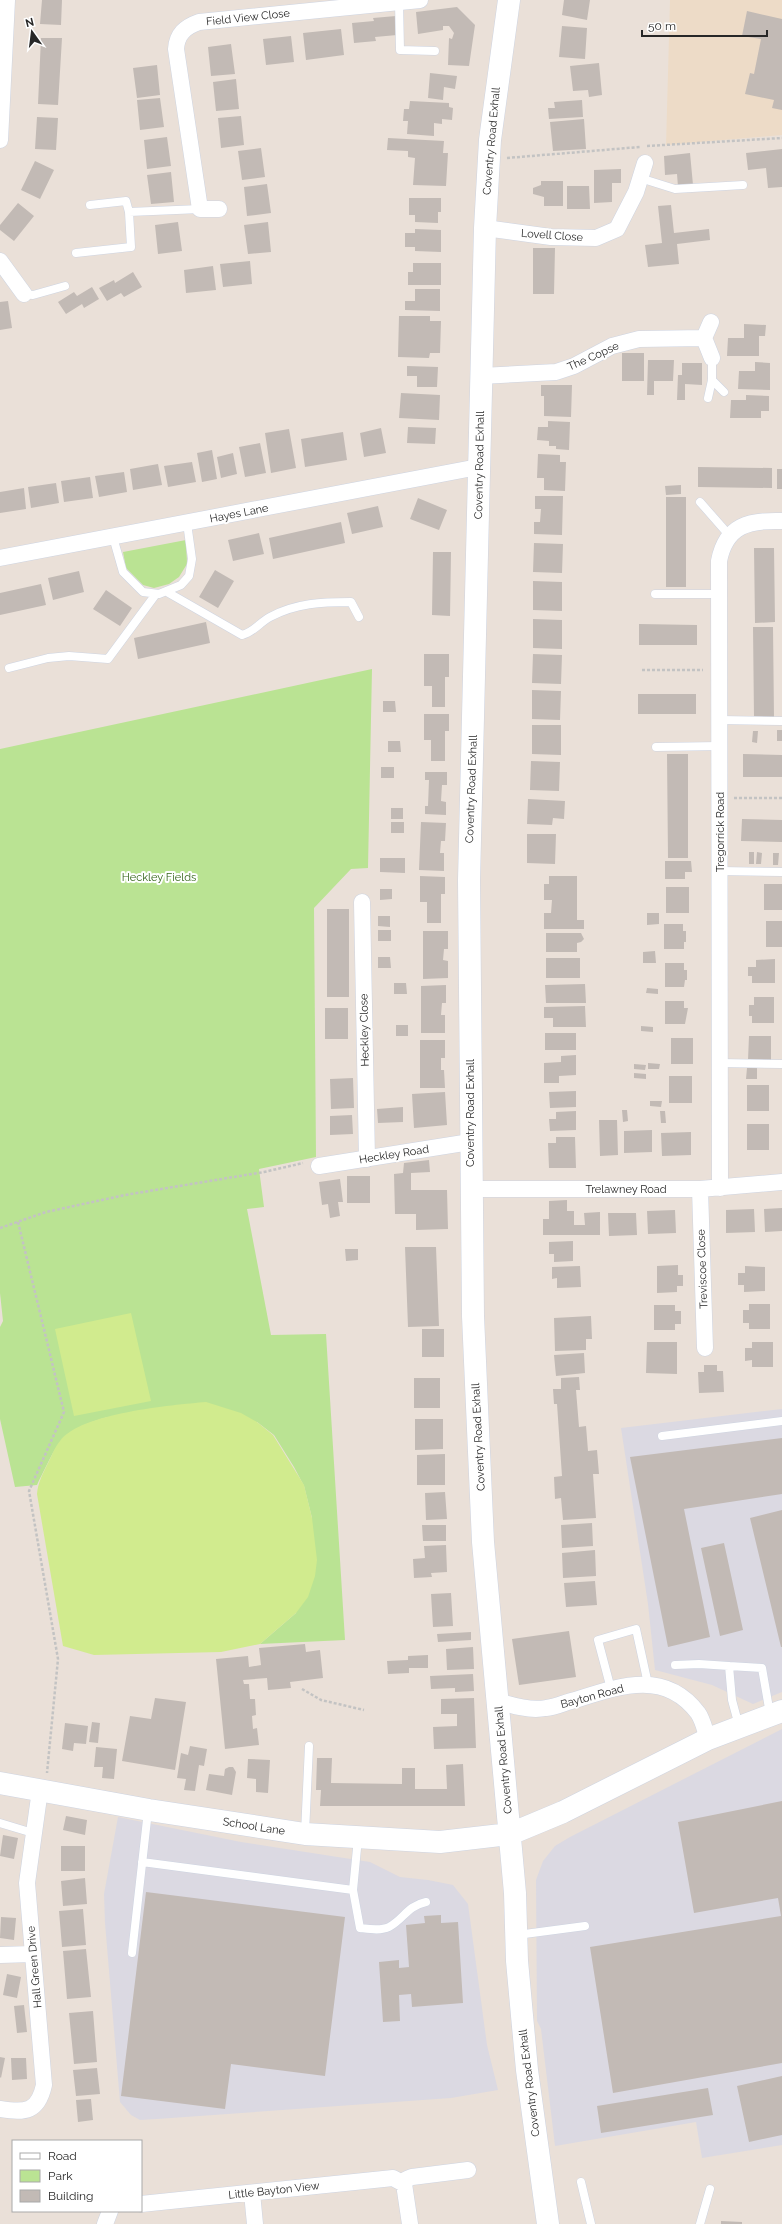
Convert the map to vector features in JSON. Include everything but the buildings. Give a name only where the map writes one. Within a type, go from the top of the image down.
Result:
[{"type":"main road","name":"Coventry Road Exhall","points":[[509,0],[500,58],[489,160],[484,228],[478,467],[477,597],[469,880],[470,1189],[474,1355],[483,1542],[510,1834],[527,2070],[548,2224]]},
{"type":"main road","points":[[510,1834],[563,1812],[708,1739],[776,1712]]},
{"type":"main road","name":"School Lane","points":[[0,1783],[148,1810],[305,1834],[440,1842],[510,1834]]},
{"type":"street","points":[[0,140],[7,0]]},
{"type":"street","name":"Field View Close","points":[[200,209],[176,49],[180,34],[192,24],[199,22],[420,0]]},
{"type":"street","name":"Lovell Close","points":[[484,228],[551,237],[596,238],[617,229],[636,192],[643,170]]},
{"type":"street","points":[[200,209],[219,209]]},
{"type":"street","points":[[0,261],[24,294]]},
{"type":"street","points":[[711,322],[704,338],[712,358]]},
{"type":"street","name":"The Copse","points":[[481,376],[556,372],[574,366],[612,346],[640,339],[704,338]]},
{"type":"street","name":"Hayes Lane","points":[[0,558],[478,467]]},
{"type":"street","points":[[729,535],[740,528],[758,521],[782,521]]},
{"type":"street","name":"Tregorrick Road","points":[[720,1188],[719,561],[722,546],[729,535]]},
{"type":"street","name":"Heckley Close","points":[[362,902],[367,1159]]},
{"type":"street","name":"Heckley Road","points":[[319,1166],[470,1142]]},
{"type":"street","name":"Trelawney Road","points":[[470,1189],[700,1189],[782,1182]]},
{"type":"street","name":"Treviscoe Close","points":[[700,1189],[705,1348]]},
{"type":"street","name":"Bayton Road","points":[[498,1701],[527,1708],[546,1708],[611,1689],[648,1684],[669,1688],[684,1698],[699,1714],[708,1739]]},
{"type":"street","name":"Hall Green Drive","points":[[0,2109],[26,2111],[35,2107],[41,2099],[44,2085],[27,1883],[33,1833],[42,1791]]},
{"type":"street","points":[[0,1955],[32,1954]]},
{"type":"street","points":[[410,2224],[404,2184],[407,2179],[412,2177],[468,2170]]},
{"type":"street","name":"Little Bayton View","points":[[142,2204],[393,2178],[400,2180],[404,2184]]},
{"type":"street","points":[[252,2193],[255,2224]]},
{"type":"street","points":[[105,2224],[110,2212]]},
{"type":"lane","points":[[400,2],[400,50],[435,51]]},
{"type":"lane","points":[[643,170],[675,189],[742,185]]},
{"type":"lane","points":[[76,253],[131,247],[129,212],[126,201],[90,205]]},
{"type":"lane","points":[[129,212],[200,209]]},
{"type":"lane","points":[[24,294],[33,295],[65,286]]},
{"type":"lane","points":[[708,398],[712,380],[712,358]]},
{"type":"lane","points":[[712,380],[724,392]]},
{"type":"lane","points":[[700,502],[729,535]]},
{"type":"lane","points":[[112,537],[123,572],[142,592],[156,594],[167,592],[181,585],[192,568],[191,548],[187,523]]},
{"type":"lane","points":[[167,592],[242,635],[252,633],[260,623],[271,617],[293,607],[311,603],[351,602],[359,617]]},
{"type":"lane","points":[[9,668],[48,658],[69,656],[108,659],[156,594]]},
{"type":"lane","points":[[656,594],[719,594]]},
{"type":"lane","points":[[720,720],[782,721]]},
{"type":"lane","points":[[656,747],[720,746]]},
{"type":"lane","points":[[720,871],[782,872]]},
{"type":"lane","points":[[720,1063],[782,1064]]},
{"type":"lane","points":[[662,1436],[782,1421]]},
{"type":"lane","points":[[611,1689],[598,1640],[636,1629],[648,1684]]},
{"type":"lane","points":[[675,1665],[699,1664],[762,1668],[776,1712]]},
{"type":"lane","points":[[729,1666],[732,1700],[738,1726]]},
{"type":"lane","points":[[305,1834],[309,1746]]},
{"type":"lane","points":[[132,1953],[148,1810]]},
{"type":"lane","points":[[0,1823],[33,1833]]},
{"type":"lane","points":[[358,1838],[353,1890],[360,1928],[376,1930],[388,1928],[410,1907],[426,1902]]},
{"type":"lane","points":[[142,1862],[353,1890]]},
{"type":"lane","points":[[517,1935],[585,1926]]},
{"type":"lane","points":[[581,2182],[591,2224]]},
{"type":"lane","points":[[700,2224],[710,2189]]},
{"type":"path","points":[[489,160],[655,145],[782,138]]},
{"type":"path","points":[[642,670],[719,670]]},
{"type":"path","points":[[720,798],[782,798]]},
{"type":"path","points":[[0,1228],[46,1212],[125,1195],[264,1172],[314,1161],[319,1166]]},
{"type":"path","points":[[18,1222],[64,1412],[29,1491],[58,1659],[42,1791]]},
{"type":"path","points":[[302,1689],[320,1700],[364,1710]]},
{"type":"shaded area","points":[[670,0],[782,0],[782,135],[666,145]]},
{"type":"shaded area","points":[[782,1409],[782,1692],[753,1704],[712,1685],[655,1670],[648,1604],[621,1428]]},
{"type":"shaded area","points":[[782,1729],[782,2145],[702,2158],[696,2122],[555,2146],[541,2029],[537,2021],[536,1880],[543,1861],[555,1846],[570,1837]]},
{"type":"shaded area","points":[[118,1817],[241,1842],[370,1862],[400,1877],[428,1880],[453,1885],[468,1904],[487,2045],[498,2090],[451,2098],[157,2119],[140,2120],[131,2115],[120,2102],[105,1923],[104,1894]]},
{"type":"green space","points":[[186,540],[187,564],[179,577],[169,584],[154,588],[143,585],[126,568],[123,552]]},
{"type":"green space","name":"Heckley Fields","points":[[372,669],[368,868],[351,869],[314,908],[316,1157],[259,1169],[264,1207],[247,1209],[271,1335],[326,1334],[345,1640],[260,1644],[296,1613],[312,1518],[304,1486],[294,1467],[274,1435],[257,1422],[108,1417],[91,1422],[69,1433],[56,1448],[37,1485],[15,1487],[0,1419],[0,1327],[3,1321],[0,1293],[0,749]]},
{"type":"green space","points":[[131,1313],[151,1401],[74,1416],[55,1329]]},
{"type":"green space","points":[[206,1402],[241,1413],[257,1422],[273,1435],[304,1485],[312,1518],[317,1560],[315,1576],[308,1597],[296,1613],[260,1644],[221,1652],[94,1655],[63,1646],[37,1494],[40,1479],[56,1447],[71,1431],[106,1417],[150,1408]]}]
